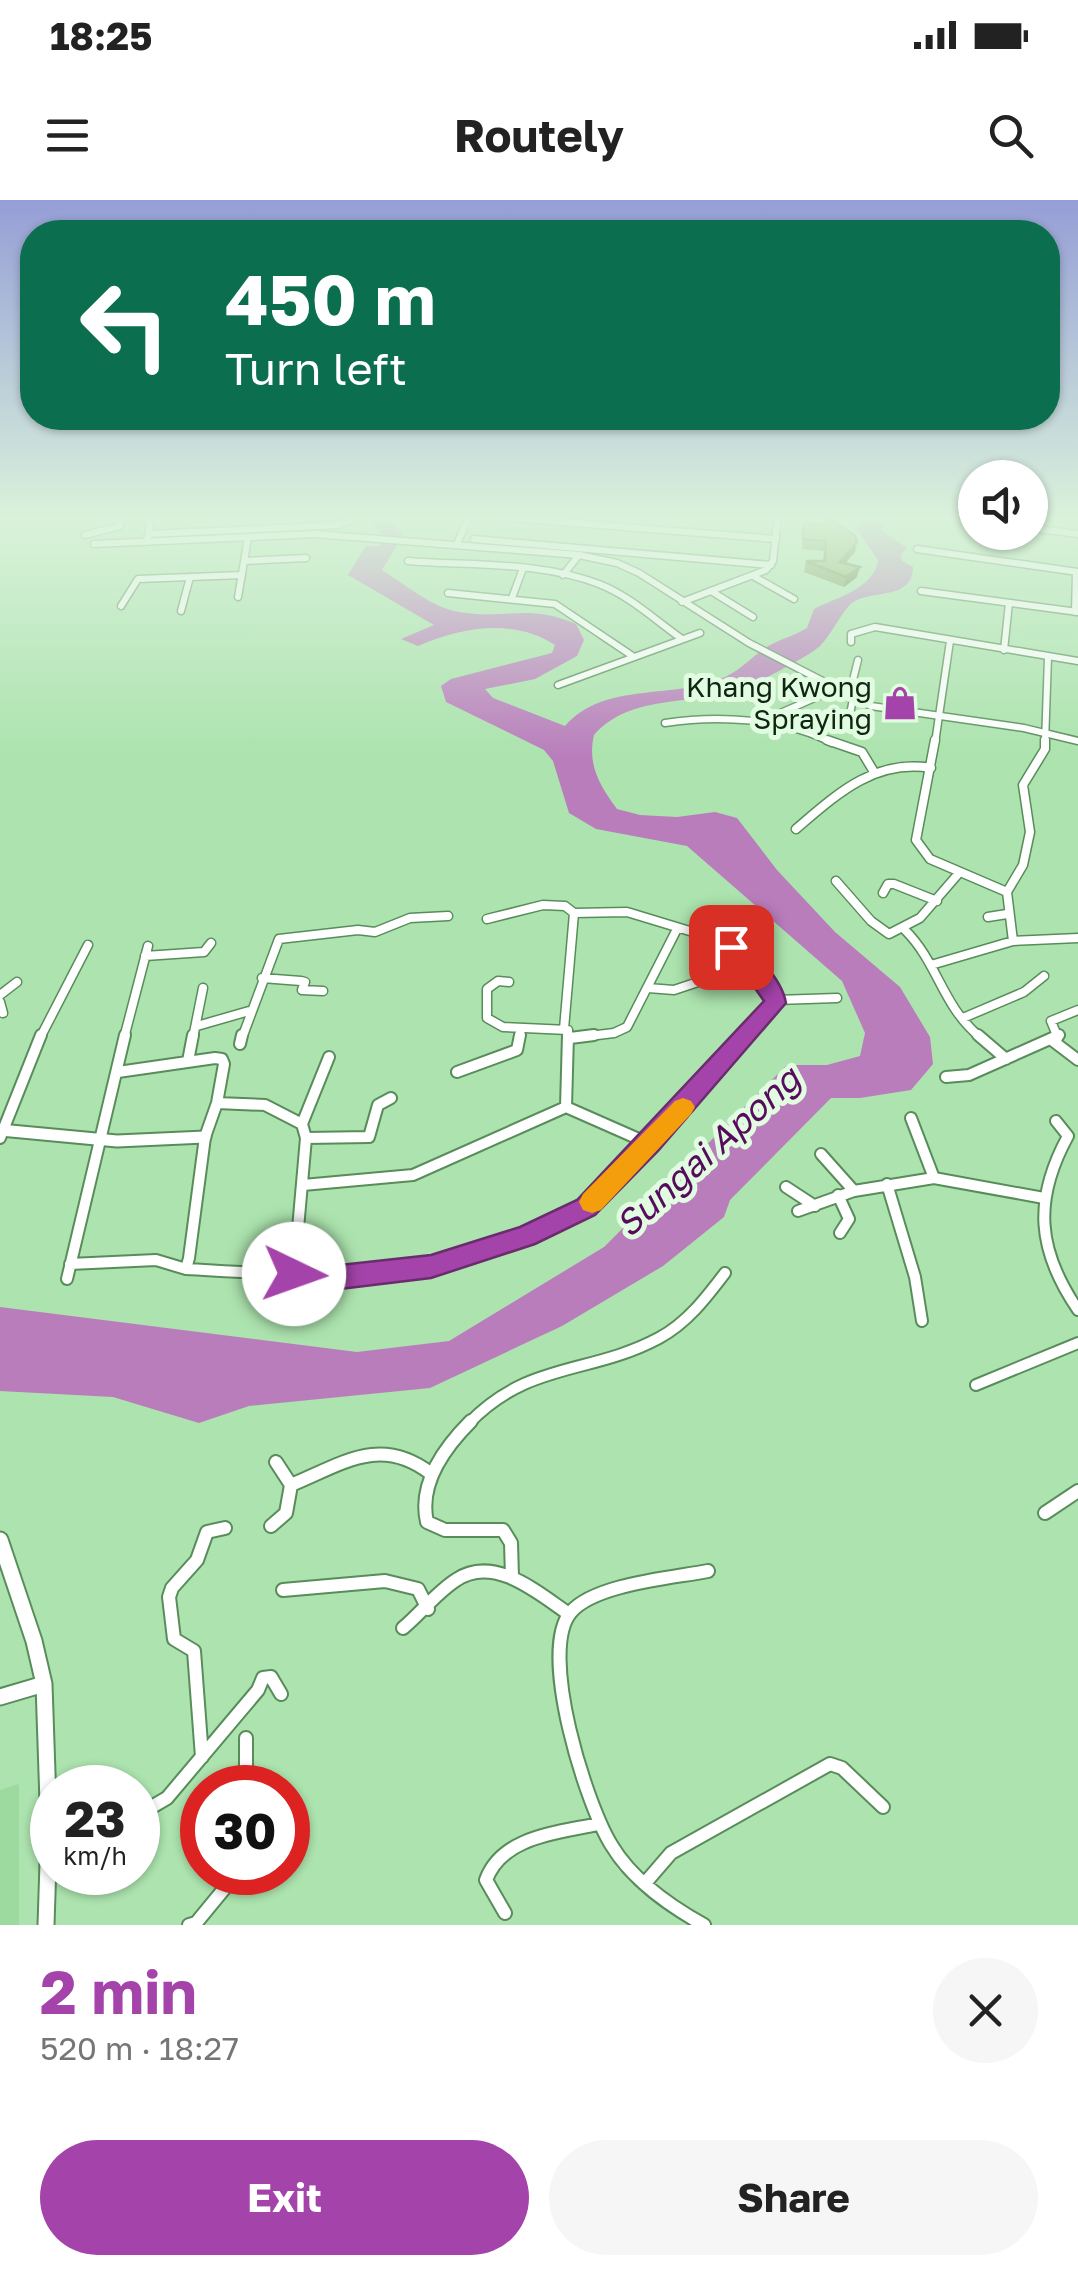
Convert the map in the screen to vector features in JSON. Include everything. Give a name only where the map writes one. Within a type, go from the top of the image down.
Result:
[{"type":"street","points":[[121,606],[127,596]]},
{"type":"street","points":[[181,610],[185,596]]},
{"type":"street","points":[[493,596],[562,607],[634,656]]},
{"type":"street","points":[[621,596],[682,639]]},
{"type":"street","points":[[672,596],[696,612]]},
{"type":"street","points":[[673,596],[853,699],[882,709],[1044,732],[1078,741]]},
{"type":"street","points":[[682,602],[697,596]]},
{"type":"street","points":[[696,612],[690,604],[698,596]]},
{"type":"street","points":[[721,596],[753,617]]},
{"type":"street","points":[[790,596],[794,599]]},
{"type":"street","points":[[969,596],[1076,612]]},
{"type":"street","points":[[1004,650],[1009,602]]},
{"type":"street","points":[[851,642],[851,634],[875,627],[1078,662]]},
{"type":"street","points":[[882,643],[886,629]]},
{"type":"street","points":[[558,685],[700,633]]},
{"type":"street","points":[[950,641],[916,840],[930,859],[1006,892]]},
{"type":"street","points":[[1013,941],[1006,892],[1025,857],[1030,826],[1023,785],[1046,749],[1048,657]]},
{"type":"street","points":[[844,694],[850,688],[858,660]]},
{"type":"street","points":[[758,722],[835,689]]},
{"type":"street","points":[[848,724],[853,699]]},
{"type":"street","points":[[665,723],[758,722],[814,734],[850,752],[862,752],[874,772]]},
{"type":"street","points":[[796,829],[853,782],[874,772],[907,764],[931,768]]},
{"type":"street","points":[[836,881],[882,933],[905,930],[937,901],[959,872]]},
{"type":"street","points":[[883,893],[888,884],[894,884],[937,901]]},
{"type":"street","points":[[487,918],[543,906],[565,906],[574,913],[628,912],[693,932],[717,947],[738,949],[776,1000]]},
{"type":"street","points":[[566,1108],[574,913]]},
{"type":"street","points":[[988,917],[1007,914]]},
{"type":"street","points":[[240,1044],[248,1011],[279,939],[358,930],[386,931],[410,918],[448,916]]},
{"type":"street","points":[[509,982],[498,981],[487,989],[488,1018],[502,1026],[567,1033],[622,1030],[677,928]]},
{"type":"street","points":[[905,930],[922,944],[931,973],[948,1002],[1006,1060]]},
{"type":"street","points":[[931,966],[1013,941],[1078,938]]},
{"type":"street","points":[[67,1279],[96,1139],[118,1072],[147,951],[204,952],[210,949],[211,942]]},
{"type":"street","points":[[88,945],[28,1060],[1,1133],[96,1139],[204,1137]]},
{"type":"street","points":[[648,988],[674,990],[718,975]]},
{"type":"street","points":[[963,1018],[1024,992],[1044,976]]},
{"type":"street","points":[[262,978],[300,981],[304,982],[302,990],[322,990]]},
{"type":"street","points":[[3,1014],[0,999],[17,982]]},
{"type":"street","points":[[188,1061],[204,988]]},
{"type":"street","points":[[70,1264],[156,1260],[186,1270],[340,1277],[431,1266],[526,1236],[586,1208],[650,1144],[776,1000],[837,998]]},
{"type":"street","points":[[946,1077],[970,1075],[1053,1042],[1060,1035],[1051,1021],[1078,1010]]},
{"type":"street","points":[[197,1026],[248,1011]]},
{"type":"street","points":[[457,1072],[517,1050],[520,1028]]},
{"type":"street","points":[[1053,1042],[1078,1060]]},
{"type":"street","points":[[294,1274],[306,1138],[302,1124],[329,1058]]},
{"type":"street","points":[[118,1072],[222,1059],[217,1103],[204,1137],[186,1270]]},
{"type":"street","points":[[306,1138],[369,1137],[378,1106],[391,1098]]},
{"type":"street","points":[[217,1103],[265,1104],[302,1124]]},
{"type":"street","points":[[303,1186],[413,1175],[566,1108],[650,1144]]},
{"type":"street","points":[[911,1118],[934,1178]]},
{"type":"street","points":[[1056,1121],[1068,1136],[1053,1161],[1044,1198],[1042,1236],[1062,1287],[1078,1310]]},
{"type":"street","points":[[822,1154],[854,1191]]},
{"type":"street","points":[[798,1211],[854,1191],[934,1178],[1044,1198]]},
{"type":"street","points":[[887,1184],[916,1278],[922,1321]]},
{"type":"street","points":[[786,1187],[815,1206]]},
{"type":"street","points":[[838,1195],[849,1219],[840,1232]]},
{"type":"street","points":[[512,1577],[511,1544],[503,1530],[445,1530],[427,1522],[422,1502],[430,1473],[489,1404],[511,1387],[617,1356],[658,1338],[694,1315],[725,1273]]},
{"type":"street","points":[[976,1385],[1078,1343]]},
{"type":"street","points":[[292,1485],[344,1463],[392,1452],[407,1456],[430,1473]]},
{"type":"street","points":[[271,1526],[286,1513],[292,1485],[276,1462]]},
{"type":"street","points":[[1044,1513],[1078,1492]]},
{"type":"street","points":[[202,1757],[194,1651],[174,1639],[169,1597],[181,1574],[197,1560],[207,1532],[225,1528]]},
{"type":"street","points":[[0,1540],[34,1640],[44,1684],[48,1765]]},
{"type":"street","points":[[704,1925],[684,1914],[629,1869],[598,1824],[558,1665],[568,1614],[577,1606],[607,1594],[708,1571]]},
{"type":"street","points":[[403,1628],[460,1576],[482,1572],[512,1577],[568,1614]]},
{"type":"street","points":[[283,1590],[308,1584],[324,1588],[398,1580],[418,1588],[428,1609]]},
{"type":"street","points":[[160,1803],[258,1690],[262,1678],[271,1678],[281,1694]]},
{"type":"street","points":[[0,1697],[44,1684]]},
{"type":"street","points":[[246,1738],[246,1765]]},
{"type":"street","points":[[646,1882],[671,1853],[830,1764],[842,1768],[883,1807]]},
{"type":"street","points":[[504,1912],[486,1880],[494,1860],[512,1848],[598,1824]]},
{"type":"street","points":[[46,1925],[48,1895]]},
{"type":"street","points":[[189,1925],[196,1923],[219,1895]]},
{"type":"shaded area","points":[[19,1784],[19,1925],[0,1925],[0,1790]]},
{"type":"water","name":"Sungai Apong","points":[[385,596],[422,596],[439,606],[475,614],[544,614],[576,624],[584,640],[577,656],[535,679],[485,689],[493,698],[565,726],[600,702],[686,688],[727,676],[765,648],[807,628],[814,609],[841,596],[871,596],[852,603],[820,646],[760,681],[718,695],[651,705],[611,720],[594,735],[592,756],[600,783],[617,809],[677,817],[715,812],[737,818],[777,870],[835,932],[900,987],[930,1037],[933,1064],[911,1090],[831,1098],[730,1200],[724,1217],[663,1266],[562,1326],[430,1388],[249,1406],[199,1423],[113,1397],[0,1391],[0,1307],[357,1352],[449,1341],[604,1247],[787,1065],[827,1065],[860,1056],[865,1033],[842,981],[687,846],[596,829],[569,813],[553,761],[544,750],[446,702],[441,686],[451,679],[552,653],[555,645],[505,628],[470,630],[418,646],[401,639],[434,625]]},
{"type":"slow traffic","points":[[592,1202],[683,1107]]},
{"type":"place","name":"Khang Kwong Spraying","points":[[900,703]]},
{"type":"route","points":[[294,1274],[340,1277],[431,1266],[526,1236],[586,1208],[650,1144],[776,1003],[774,994],[738,949],[731,947]]}]
